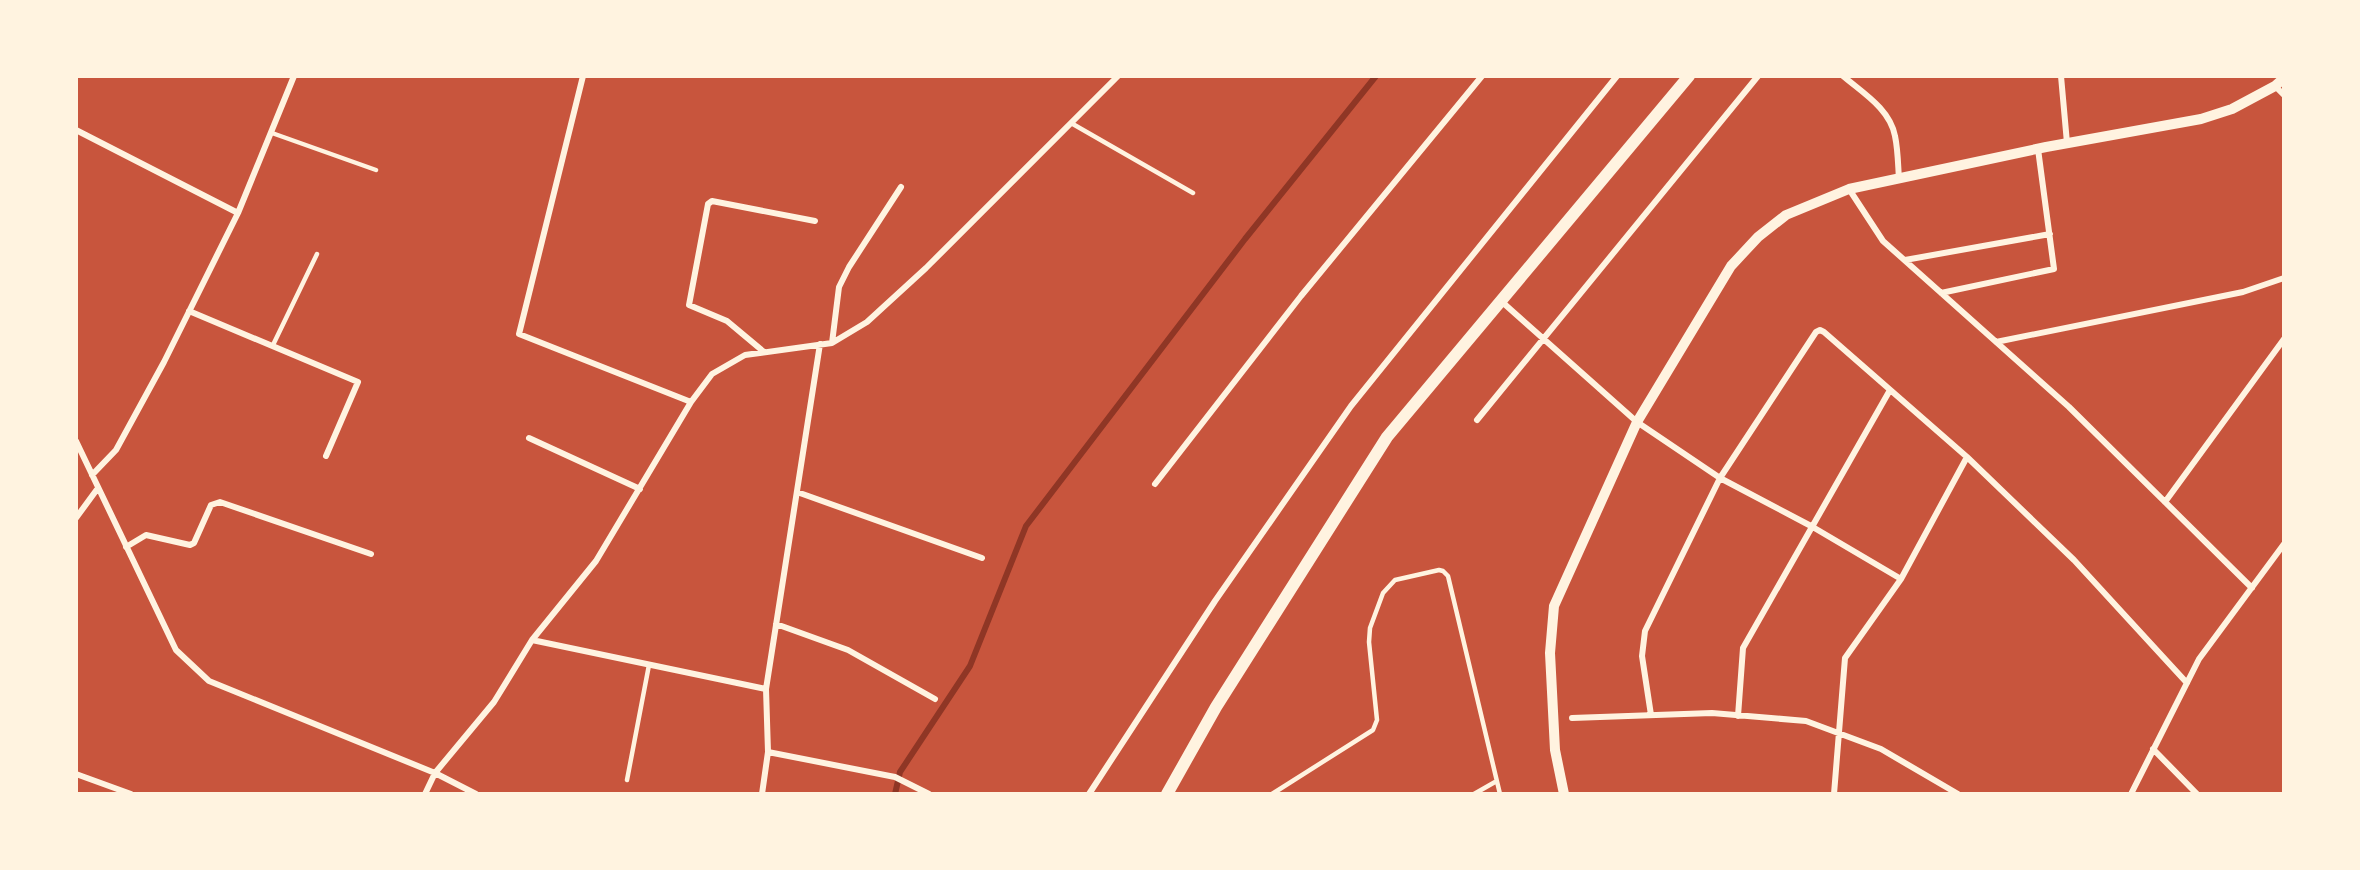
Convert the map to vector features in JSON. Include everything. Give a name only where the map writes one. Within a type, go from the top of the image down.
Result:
[{"type":"main road","points":[[1167,794],[1216,707],[1387,436],[1689,76]]},
{"type":"street","points":[[92,475],[116,450],[189,311],[238,213],[294,76]]},
{"type":"street","points":[[583,76],[519,334],[691,402]]},
{"type":"street","points":[[425,794],[435,773],[494,702],[532,640],[596,561],[691,402],[712,374],[745,355],[832,343],[867,322],[934,260],[1118,76]]},
{"type":"street","points":[[1155,484],[1301,296],[1482,76]]},
{"type":"street","points":[[1089,794],[1215,601],[1351,406],[1617,76]]},
{"type":"street","points":[[1478,420],[1758,76]]},
{"type":"street","points":[[1843,76],[1880,108],[1890,122],[1895,136],[1899,179]]},
{"type":"street","points":[[2061,76],[2067,143]]},
{"type":"street","points":[[1564,794],[1555,750],[1550,653],[1554,606],[1637,422],[1731,266],[1758,237],[1786,215],[1849,189],[2067,143],[2201,118],[2232,109],[2275,86],[2283,78]]},
{"type":"street","points":[[2275,86],[2283,95]]},
{"type":"street","points":[[76,129],[238,213]]},
{"type":"street","points":[[1941,293],[2051,271],[2055,266],[2038,149]]},
{"type":"street","points":[[832,343],[839,287],[849,267],[901,187]]},
{"type":"street","points":[[1849,189],[1883,241],[2069,407],[2252,588]]},
{"type":"street","points":[[764,352],[727,321],[689,305],[708,204],[712,201],[815,221]]},
{"type":"street","points":[[1905,260],[2050,234]]},
{"type":"street","points":[[1996,342],[2243,292],[2283,278]]},
{"type":"street","points":[[1501,301],[1637,422],[1720,478],[1811,526],[1901,579]]},
{"type":"street","points":[[189,311],[358,382],[326,456]]},
{"type":"street","points":[[1651,715],[1642,656],[1645,631],[1720,478],[1816,332],[1820,330],[1967,457],[2074,560],[2187,683]]},
{"type":"street","points":[[2165,502],[2283,339]]},
{"type":"street","points":[[762,794],[768,752],[766,689],[820,344]]},
{"type":"street","points":[[1738,716],[1743,648],[1890,390]]},
{"type":"street","points":[[529,438],[640,489]]},
{"type":"street","points":[[76,441],[176,650],[209,681],[435,773],[476,794]]},
{"type":"street","points":[[1834,794],[1841,734],[1845,658],[1901,579],[1967,457]]},
{"type":"street","points":[[76,518],[98,488]]},
{"type":"street","points":[[797,492],[981,558]]},
{"type":"street","points":[[126,547],[146,535],[190,545],[194,543],[211,505],[219,502],[371,554]]},
{"type":"street","points":[[2130,794],[2199,659],[2283,544]]},
{"type":"street","points":[[776,624],[848,650],[935,699]]},
{"type":"street","points":[[532,640],[766,689]]},
{"type":"street","points":[[1572,718],[1712,713],[1806,721],[1881,749],[1958,794]]},
{"type":"street","points":[[2153,749],[2197,794]]},
{"type":"street","points":[[768,752],[895,777],[929,794]]},
{"type":"street","points":[[76,774],[131,794]]},
{"type":"lane","points":[[1071,123],[1193,193]]},
{"type":"lane","points":[[272,133],[376,170]]},
{"type":"lane","points":[[273,345],[317,254]]},
{"type":"lane","points":[[1272,794],[1373,730],[1377,720],[1369,642],[1370,628],[1383,593],[1395,580],[1439,570],[1448,576],[1500,794]]},
{"type":"lane","points":[[627,780],[649,665]]},
{"type":"lane","points":[[1474,794],[1496,782]]},
{"type":"waterway","points":[[895,794],[900,772],[970,666],[1026,526],[1245,239],[1376,76]]}]
